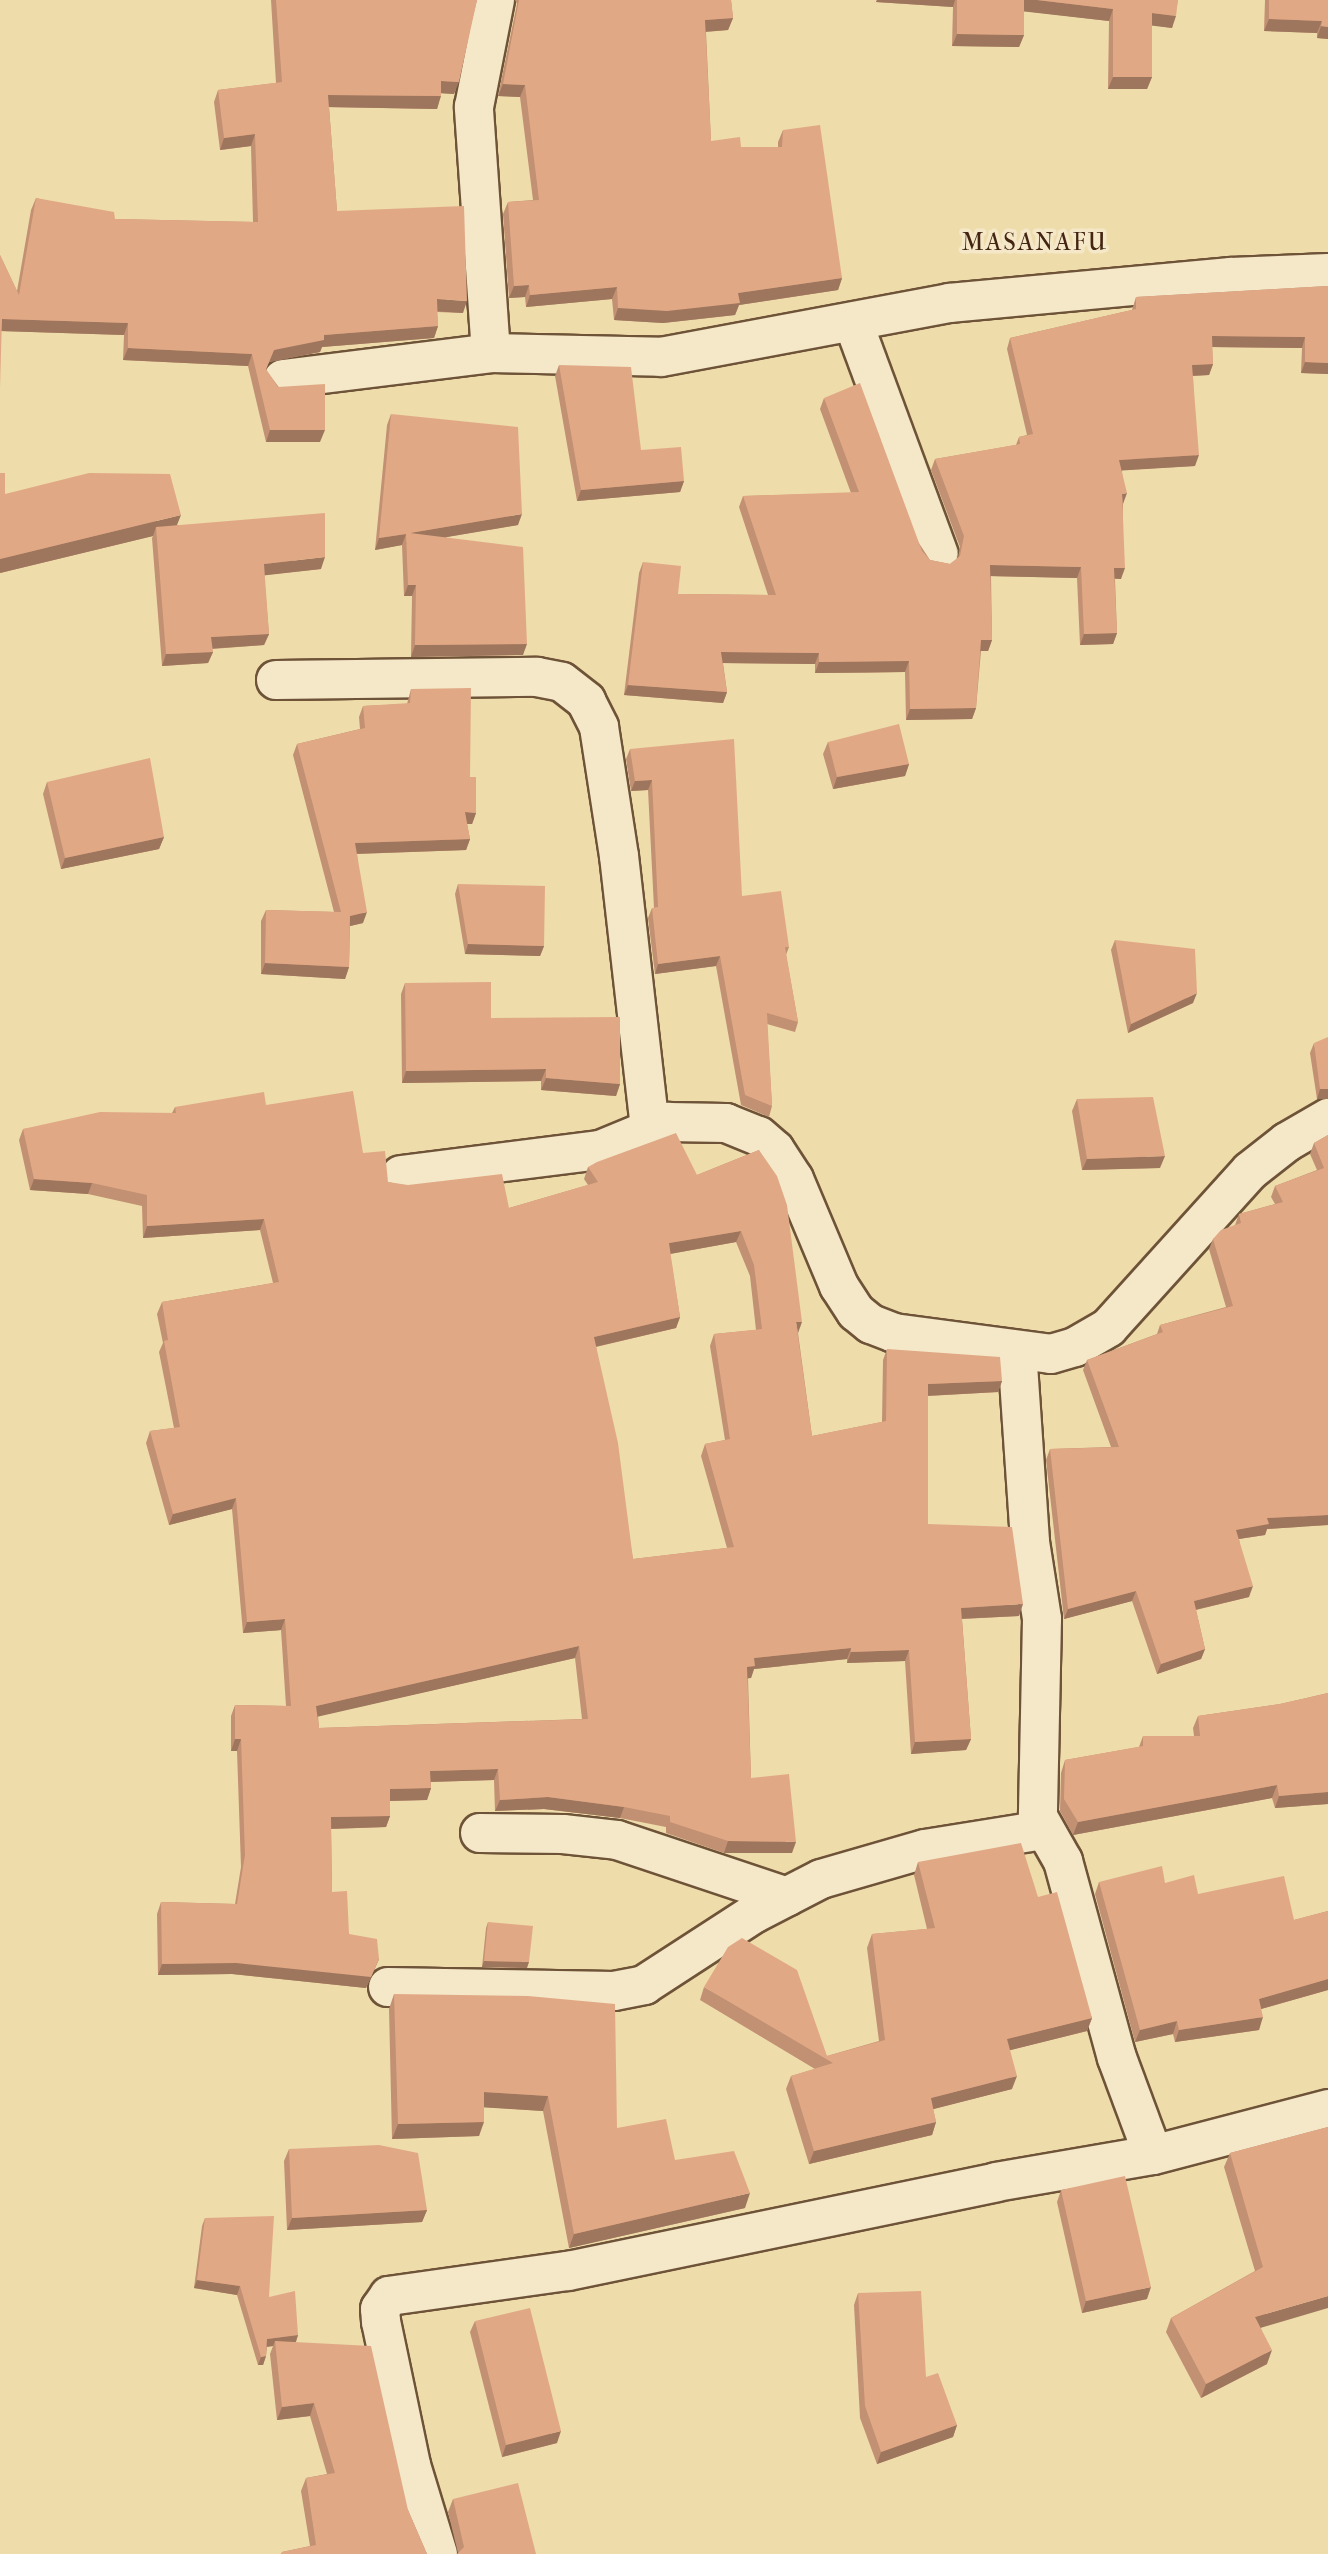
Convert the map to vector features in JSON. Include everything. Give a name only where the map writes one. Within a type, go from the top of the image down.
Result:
[{"type":"street","points":[[491,353],[474,107],[495,0]]},
{"type":"street","points":[[283,379],[491,353],[661,357],[1004,296],[1328,273]]},
{"type":"street","points":[[853,322],[939,554]]},
{"type":"street","points":[[276,680],[537,677],[562,682],[586,701],[599,727],[615,829],[650,1128]]},
{"type":"street","points":[[401,1175],[600,1150],[623,1144],[650,1128],[668,1122],[726,1123],[767,1143],[793,1179],[839,1286],[856,1312],[871,1324],[894,1333],[1051,1354],[1075,1347],[1109,1327],[1250,1171],[1287,1142],[1328,1118]]},
{"type":"street","points":[[1017,1350],[1030,1542],[1042,1619],[1038,1817],[1063,1861],[1117,2058],[1153,2155]]},
{"type":"street","points":[[388,1987],[614,1991],[645,1985],[787,1897],[821,1879],[877,1860],[1044,1830]]},
{"type":"street","points":[[480,1833],[563,1834],[617,1840],[787,1897]]},
{"type":"street","points":[[438,2554],[411,2465],[381,2322],[380,2309],[389,2296],[568,2270],[1008,2180],[1153,2155],[1328,2109]]},
{"type":"building","points":[[276,0],[477,0],[459,82],[441,81],[441,96],[328,95],[337,211],[464,206],[467,301],[437,299],[438,326],[324,335],[324,340],[274,350],[266,369],[278,387],[325,384],[325,430],[270,430],[252,354],[128,348],[128,323],[2,319],[0,388],[0,255],[19,295],[36,198],[114,212],[115,219],[258,222],[255,134],[224,138],[218,90],[282,82]]},
{"type":"building","points":[[519,0],[731,0],[733,18],[705,20],[711,141],[740,137],[741,147],[782,147],[783,130],[820,125],[842,278],[738,293],[740,303],[667,311],[618,308],[617,287],[530,295],[529,285],[514,286],[508,202],[539,200],[525,85],[503,84]]},
{"type":"building","points":[[957,0],[1024,0],[1024,35],[957,34]]},
{"type":"building","points":[[1037,0],[1178,0],[1176,16],[1152,13],[1152,77],[1113,77],[1113,9]]},
{"type":"building","points":[[1269,0],[1328,0],[1328,27],[1321,26],[1322,21],[1269,19]]},
{"type":"building","points":[[1328,286],[1328,363],[1305,362],[1305,337],[1212,336],[1213,364],[1192,365],[1199,455],[1119,460],[1127,493],[1122,494],[1125,568],[1114,568],[1117,633],[1084,634],[1081,567],[990,565],[992,640],[981,640],[976,708],[910,709],[909,661],[819,662],[819,653],[721,652],[727,692],[628,685],[643,562],[681,566],[678,594],[776,595],[743,496],[859,492],[824,398],[860,383],[922,551],[930,560],[950,564],[960,556],[964,536],[935,459],[1020,444],[1019,437],[1033,434],[1010,338],[1136,309],[1136,297]]},
{"type":"building","points":[[559,365],[631,367],[641,450],[681,447],[684,481],[581,490]]},
{"type":"building","points":[[391,414],[518,427],[522,514],[410,533],[523,547],[527,644],[415,645],[416,585],[408,585],[406,534],[379,538]]},
{"type":"building","points":[[0,473],[5,473],[5,494],[89,473],[170,474],[181,515],[0,559]]},
{"type":"building","points":[[325,513],[325,557],[264,564],[269,634],[211,637],[213,652],[166,654],[156,527]]},
{"type":"building","points":[[471,688],[470,777],[476,777],[476,813],[465,812],[470,839],[355,843],[367,912],[350,916],[349,967],[265,963],[266,910],[341,912],[297,744],[365,728],[363,706],[410,703],[411,689]]},
{"type":"building","points":[[899,724],[909,764],[837,777],[828,742]]},
{"type":"building","points":[[734,739],[742,896],[781,891],[789,947],[785,947],[798,1022],[767,1013],[772,1106],[745,1095],[720,956],[658,964],[652,908],[658,907],[652,780],[635,781],[630,749]]},
{"type":"building","points":[[150,758],[164,837],[65,858],[47,782]]},
{"type":"building","points":[[458,884],[545,886],[544,946],[468,944]]},
{"type":"building","points":[[1115,940],[1195,949],[1197,993],[1131,1024]]},
{"type":"building","points":[[491,982],[491,1018],[620,1017],[620,1084],[546,1078],[546,1069],[406,1071],[405,983]]},
{"type":"building","points":[[1328,1037],[1328,1089],[1320,1089],[1314,1043]]},
{"type":"building","points":[[353,1091],[363,1153],[385,1151],[388,1182],[408,1185],[502,1174],[509,1208],[598,1182],[588,1167],[676,1133],[697,1175],[759,1150],[777,1176],[787,1205],[802,1322],[796,1322],[812,1436],[886,1421],[887,1349],[1000,1357],[1002,1381],[928,1384],[928,1524],[1012,1527],[1023,1604],[961,1608],[971,1739],[915,1742],[909,1650],[851,1652],[851,1648],[754,1658],[755,1666],[747,1667],[751,1778],[789,1774],[796,1842],[728,1841],[670,1822],[670,1816],[624,1807],[548,1797],[500,1800],[498,1769],[430,1771],[431,1788],[390,1789],[390,1816],[331,1817],[332,1892],[347,1891],[349,1934],[377,1939],[379,1959],[371,1977],[236,1963],[162,1964],[161,1902],[237,1904],[245,1855],[241,1739],[235,1739],[235,1705],[291,1706],[285,1619],[247,1622],[236,1498],[173,1514],[150,1431],[180,1427],[164,1341],[168,1340],[162,1302],[279,1282],[264,1219],[147,1226],[147,1195],[92,1183],[34,1179],[23,1129],[100,1112],[176,1113],[175,1107],[264,1092],[266,1105]],"holes":[[[741,1231],[754,1265],[762,1329],[714,1334],[730,1439],[705,1444],[734,1547],[633,1559],[618,1443],[594,1337],[680,1317],[669,1243]],[[579,1646],[588,1719],[319,1728],[316,1706]]]},
{"type":"building","points":[[1153,1097],[1165,1156],[1087,1159],[1077,1099]]},
{"type":"building","points":[[1328,1135],[1328,1515],[1267,1518],[1269,1524],[1236,1530],[1253,1586],[1194,1601],[1205,1649],[1161,1664],[1136,1591],[1068,1609],[1050,1449],[1119,1447],[1087,1360],[1163,1332],[1160,1325],[1233,1306],[1213,1239],[1221,1230],[1241,1223],[1239,1214],[1283,1202],[1275,1186],[1324,1168],[1314,1143]]},
{"type":"building","points":[[1328,1693],[1328,1792],[1279,1796],[1277,1785],[1078,1822],[1064,1799],[1065,1760],[1143,1746],[1143,1736],[1200,1736],[1198,1716],[1280,1704]]},
{"type":"building","points":[[1021,1843],[1038,1897],[1057,1892],[1092,2018],[1007,2039],[1017,2076],[931,2098],[936,2122],[814,2151],[791,2076],[833,2063],[704,1987],[728,1947],[742,1938],[797,1970],[827,2056],[885,2040],[872,1934],[935,1928],[918,1862]]},
{"type":"building","points":[[1162,1866],[1165,1883],[1194,1875],[1198,1894],[1284,1876],[1294,1920],[1328,1911],[1328,1979],[1259,1999],[1263,2017],[1179,2030],[1177,2021],[1140,2030],[1099,1882]]},
{"type":"building","points":[[488,1922],[533,1926],[529,1962],[484,1961]]},
{"type":"building","points":[[394,1994],[528,1996],[615,2004],[617,2128],[666,2119],[675,2160],[734,2151],[750,2193],[574,2234],[548,2096],[484,2092],[484,2122],[398,2124]]},
{"type":"building","points":[[1328,2127],[1328,2296],[1255,2317],[1272,2350],[1206,2384],[1171,2318],[1263,2267],[1230,2153]]},
{"type":"building","points":[[379,2145],[418,2153],[427,2210],[292,2218],[289,2149]]},
{"type":"building","points":[[1125,2176],[1151,2287],[1086,2301],[1061,2190]]},
{"type":"building","points":[[274,2216],[269,2297],[295,2291],[298,2335],[267,2339],[266,2356],[261,2357],[240,2286],[197,2280],[205,2218]]},
{"type":"building","points":[[921,2291],[926,2377],[938,2373],[957,2425],[881,2452],[865,2406],[858,2293]]},
{"type":"building","points":[[530,2308],[561,2431],[506,2445],[475,2321]]},
{"type":"building","points":[[275,2341],[371,2346],[408,2510],[427,2554],[282,2554],[316,2545],[306,2478],[335,2473],[314,2403],[282,2407]]},
{"type":"building","points":[[518,2483],[536,2554],[457,2554],[464,2547],[453,2499]]},
{"type":"district","name":"MASANAFU","points":[[1035,243]]}]
